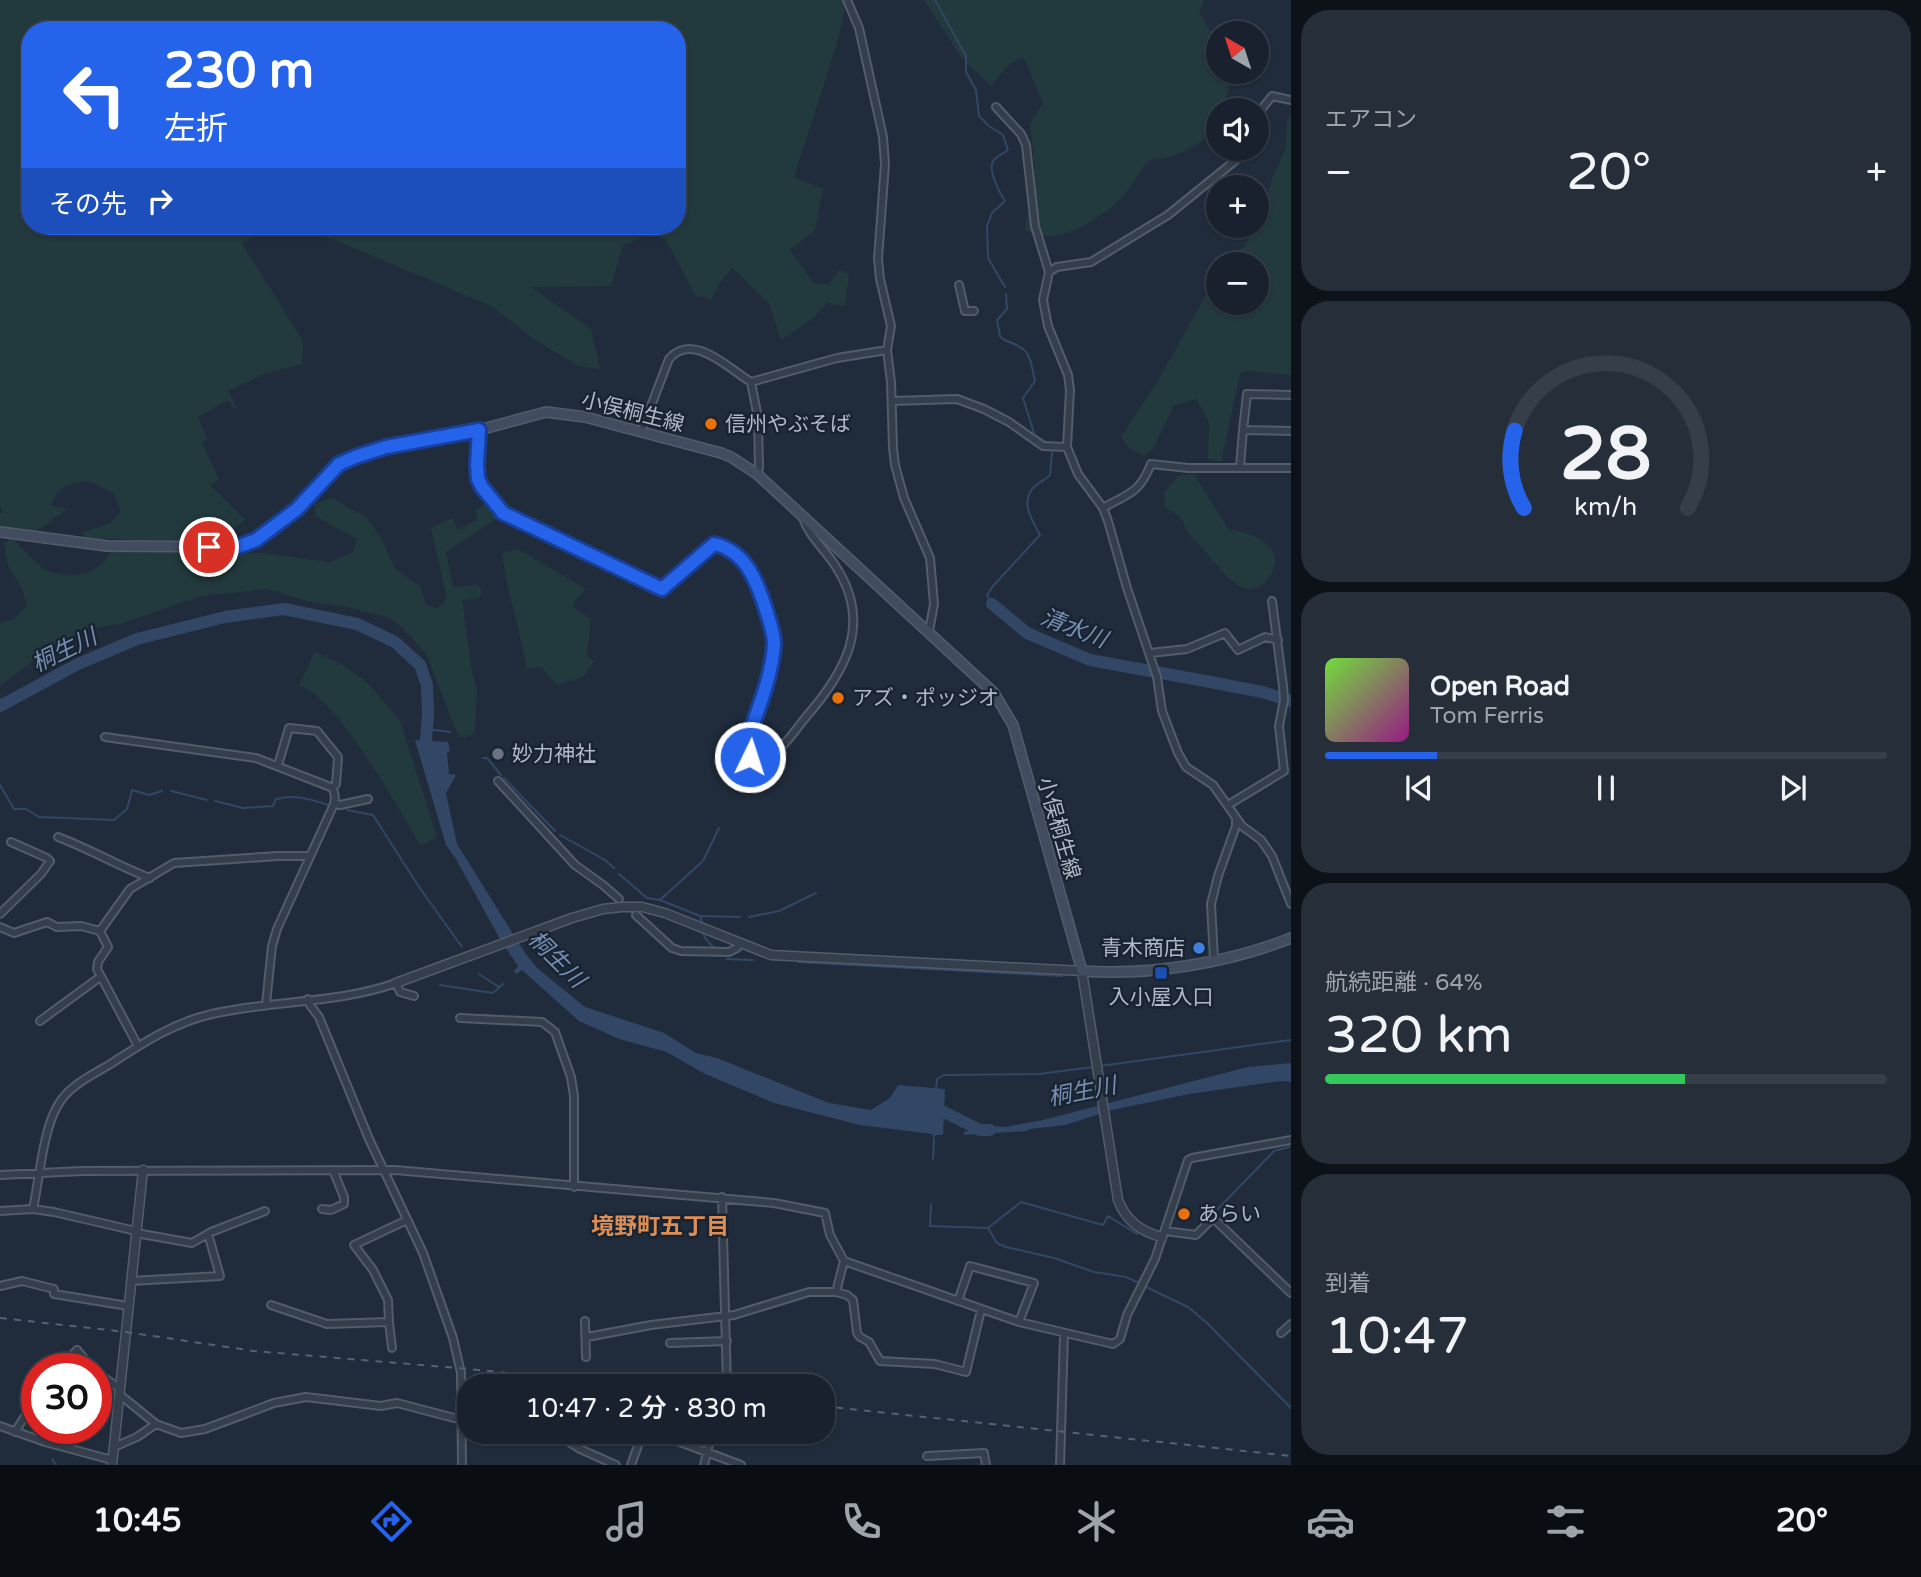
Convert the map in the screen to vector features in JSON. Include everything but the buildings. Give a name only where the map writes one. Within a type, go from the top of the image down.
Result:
[{"type":"main road","name":"小俣桐生線","points":[[0,532],[107,546],[240,547],[256,540],[297,509],[339,464],[347,460],[386,447],[479,430],[546,412],[584,417],[731,457],[757,474],[994,693],[1013,725],[1082,971]]},
{"type":"main road","points":[[1082,971],[1142,973],[1259,950],[1291,938]]},
{"type":"street","points":[[847,0],[859,28],[883,137],[885,164],[878,260],[891,326],[887,350],[895,465],[905,498],[928,551],[934,587],[929,631]]},
{"type":"street","points":[[1269,100],[1272,96],[1291,100]]},
{"type":"street","points":[[996,107],[1021,134],[1026,145],[1035,226],[1049,272],[1043,300],[1048,326],[1068,375],[1070,390],[1067,447],[1078,474],[1102,508],[1154,664],[1162,710],[1186,767],[1213,785],[1242,826],[1261,840],[1272,856],[1291,904]]},
{"type":"street","points":[[1049,272],[1057,267],[1091,262],[1168,215],[1236,161]]},
{"type":"street","points":[[959,285],[965,311],[974,311]]},
{"type":"street","points":[[641,432],[669,359],[674,353],[689,349],[710,354],[751,382],[837,358],[887,350]]},
{"type":"street","points":[[751,382],[758,418],[757,474]]},
{"type":"street","points":[[1240,467],[1247,394],[1291,395]]},
{"type":"street","points":[[892,401],[957,398],[1009,422],[1044,446],[1067,447]]},
{"type":"street","points":[[479,430],[478,479],[503,513],[662,589],[714,544],[745,564],[758,586],[773,639],[764,691],[745,748],[750,757],[761,760],[775,754],[834,684],[846,661],[850,644],[852,615],[846,585],[834,564],[810,534],[802,516]]},
{"type":"street","points":[[1243,430],[1291,431]]},
{"type":"street","points":[[1102,508],[1139,488],[1144,483],[1151,464],[1188,468],[1291,468]]},
{"type":"street","points":[[1228,805],[1284,771],[1279,726],[1284,700],[1272,601]]},
{"type":"street","points":[[1150,653],[1187,649],[1225,633],[1238,650],[1265,637],[1278,640]]},
{"type":"street","points":[[278,765],[289,728],[317,731],[338,757],[336,784],[333,788]]},
{"type":"street","points":[[105,737],[256,758],[333,788],[334,804],[277,929],[272,946],[266,1004]]},
{"type":"street","points":[[498,781],[575,865],[619,899]]},
{"type":"street","points":[[334,804],[368,799]]},
{"type":"street","points":[[1214,959],[1211,904],[1236,826],[1236,816]]},
{"type":"street","points":[[58,837],[150,878]]},
{"type":"street","points":[[0,914],[41,874],[50,861],[11,842]]},
{"type":"street","points":[[100,931],[130,889],[174,863],[310,856]]},
{"type":"street","points":[[33,1209],[52,1117],[63,1097],[75,1086],[138,1045],[186,1021],[212,1014],[266,1004],[355,996],[396,984],[603,909],[634,907],[680,918],[759,952],[785,957],[1082,971],[1116,1192],[1124,1213],[1144,1231],[1164,1234],[1196,1234],[1213,1217],[1291,1293]]},
{"type":"street","points":[[636,915],[662,941],[677,950],[729,953],[739,944]]},
{"type":"street","points":[[0,927],[14,933],[47,922],[57,928],[81,926],[100,931],[108,947],[97,964],[100,977],[138,1045]]},
{"type":"street","points":[[40,1020],[100,977]]},
{"type":"street","points":[[396,984],[403,994],[414,996]]},
{"type":"street","points":[[308,999],[319,1017],[438,1292],[460,1361],[461,1374]]},
{"type":"street","points":[[460,1018],[542,1022],[555,1032],[571,1077],[574,1096],[574,1186]]},
{"type":"street","points":[[0,1175],[143,1170],[384,1170],[775,1203],[825,1213],[830,1235],[844,1261],[1019,1322],[1064,1334],[1115,1343],[1120,1339],[1132,1305],[1155,1259],[1189,1159],[1291,1140]]},
{"type":"street","points":[[0,1426],[112,1462],[143,1170]]},
{"type":"street","points":[[322,1209],[331,1210],[344,1204],[344,1197],[333,1170]]},
{"type":"street","points":[[722,1198],[727,1374]]},
{"type":"street","points":[[0,1211],[33,1209],[54,1212],[186,1243],[192,1243],[265,1211]]},
{"type":"street","points":[[392,1348],[388,1300],[373,1270],[354,1245],[407,1220]]},
{"type":"street","points":[[131,1281],[220,1276],[208,1234]]},
{"type":"street","points":[[836,1292],[844,1261]]},
{"type":"street","points":[[958,1301],[970,1266],[1034,1283],[1019,1322]]},
{"type":"street","points":[[0,1286],[22,1281],[54,1289],[54,1294],[128,1306]]},
{"type":"street","points":[[587,1337],[651,1325],[726,1316],[804,1293],[836,1292],[853,1300],[859,1335],[869,1342],[880,1361],[935,1364],[966,1372],[981,1310]]},
{"type":"street","points":[[271,1305],[327,1324],[389,1322]]},
{"type":"street","points":[[585,1321],[586,1357]]},
{"type":"street","points":[[1280,1333],[1291,1324]]},
{"type":"street","points":[[1060,1465],[1064,1334]]},
{"type":"street","points":[[670,1343],[727,1341]]},
{"type":"street","points":[[112,1385],[156,1424],[181,1433],[198,1431],[274,1403],[306,1397],[381,1406],[397,1403],[457,1416]]},
{"type":"street","points":[[15,1432],[21,1422]]},
{"type":"street","points":[[114,1447],[137,1437],[156,1424]]},
{"type":"street","points":[[462,1465],[463,1444]]},
{"type":"street","points":[[572,1444],[616,1465]]},
{"type":"street","points":[[631,1465],[639,1444]]},
{"type":"street","points":[[685,1444],[741,1465]]},
{"type":"street","points":[[704,1465],[709,1444]]},
{"type":"street","points":[[927,1456],[984,1452],[986,1465]]},
{"type":"green space","points":[[0,0],[842,0],[845,9],[838,40],[794,177],[823,189],[815,230],[790,250],[814,284],[829,284],[839,270],[849,274],[845,307],[828,302],[811,320],[781,340],[769,303],[732,268],[717,287],[711,300],[695,295],[665,238],[648,235],[686,235],[686,21],[21,21],[21,235],[259,235],[241,242],[303,341],[302,364],[266,373],[229,391],[237,408],[234,409],[228,400],[198,417],[207,439],[202,443],[219,479],[210,485],[245,520],[216,543],[83,538],[84,532],[110,523],[121,512],[113,493],[87,482],[70,484],[60,491],[51,505],[67,509],[36,532],[0,527],[0,514],[3,512],[0,507]]},
{"type":"green space","points":[[924,0],[1204,0],[1199,12],[1206,24],[1206,84],[1231,84],[1226,98],[1206,98],[1206,137],[1201,141],[1176,155],[1151,160],[1119,201],[1089,223],[1066,233],[1046,236],[1025,230],[1035,167],[1030,124],[1043,103],[1023,57],[1007,66],[991,86],[960,56]]},
{"type":"green space","points":[[1291,113],[1291,375],[1246,371],[1240,374],[1221,462],[1208,459],[1209,422],[1196,399],[1174,406],[1153,449],[1143,456],[1129,448],[1121,437],[1159,379],[1206,295],[1206,315],[1269,315],[1269,252],[1238,252],[1249,238],[1269,238],[1269,191],[1286,148],[1287,122]]},
{"type":"green space","points":[[318,235],[648,235],[623,245],[611,286],[531,287],[591,329],[600,369],[579,366],[538,342],[493,307]]},
{"type":"green space","points":[[1194,474],[1228,529],[1248,534],[1271,548],[1275,566],[1269,578],[1254,589],[1235,584],[1189,535],[1181,518],[1165,507],[1164,492],[1178,476]]},
{"type":"green space","points":[[331,498],[366,517],[382,540],[395,569],[420,586],[426,604],[436,608],[447,598],[431,528],[453,518],[457,530],[477,520],[476,510],[489,502],[498,510],[496,519],[446,552],[453,587],[478,585],[482,591],[479,598],[462,600],[477,690],[475,732],[465,738],[461,737],[455,728],[427,655],[404,629],[390,618],[344,606],[311,602],[267,589],[201,596],[120,624],[96,628],[49,648],[0,686],[0,623],[14,619],[27,606],[22,588],[8,566],[4,543],[12,538],[44,569],[63,575],[91,571],[106,559],[111,551],[264,553],[329,562],[352,553],[357,539],[315,516],[315,504]]},
{"type":"green space","points":[[518,549],[586,589],[573,607],[591,619],[587,655],[594,661],[584,676],[557,685],[541,667],[527,669],[502,553]]},
{"type":"green space","points":[[315,652],[341,664],[366,681],[400,721],[437,837],[421,846],[383,782],[348,732],[331,710],[314,694],[299,685]]},
{"type":"water","points":[[415,740],[448,742],[449,774],[456,775],[446,793],[457,844],[525,953],[537,968],[585,1007],[664,1033],[696,1053],[717,1058],[829,1103],[871,1110],[890,1098],[898,1085],[945,1089],[943,1135],[933,1138],[932,1134],[860,1125],[774,1103],[703,1073],[667,1052],[619,1039],[579,1021],[522,970],[516,974],[514,971],[518,966],[446,845]]},
{"type":"water","points":[[1291,1063],[1291,1082],[1281,1081],[1189,1094],[1112,1110],[1065,1125],[1027,1131],[964,1135],[964,1132],[985,1126],[1005,1127],[1043,1120],[1248,1067]]},
{"type":"waterway","name":"清水川","points":[[935,0],[966,56],[966,72],[976,90],[979,116],[1003,135],[1008,150],[993,161],[993,176],[1005,201],[992,213],[987,226],[988,258],[1005,287]]},
{"type":"waterway","name":"清水川","points":[[1006,294],[1007,309],[997,320],[1000,336],[1019,346],[1030,359],[1035,381],[1023,398],[1035,435],[1046,442]]},
{"type":"waterway","name":"清水川","points":[[992,604],[987,595],[993,586],[1040,535],[1027,504],[1030,492],[1050,475],[1052,452]]},
{"type":"waterway","name":"清水川","points":[[992,604],[1027,633],[1090,660],[1262,692],[1291,701]]},
{"type":"waterway","name":"桐生川","points":[[0,706],[78,664],[137,639],[225,617],[284,609],[357,624],[395,642],[420,665],[427,685],[426,740],[430,755]]},
{"type":"waterway","points":[[427,729],[450,732]]},
{"type":"waterway","points":[[483,758],[487,758],[501,775]]},
{"type":"waterway","points":[[504,778],[555,831]]},
{"type":"waterway","points":[[0,785],[14,809],[26,809],[39,817],[114,820],[127,809],[132,790],[149,795],[162,791]]},
{"type":"waterway","points":[[171,791],[207,800]]},
{"type":"waterway","points":[[215,801],[243,808],[273,806],[276,799],[296,797],[328,805]]},
{"type":"waterway","points":[[347,810],[373,815],[419,887],[462,947]]},
{"type":"waterway","points":[[661,899],[703,861],[719,828]]},
{"type":"waterway","points":[[560,835],[605,860],[614,868]]},
{"type":"waterway","points":[[619,874],[647,898],[660,900],[700,916],[702,923]]},
{"type":"waterway","points":[[749,917],[779,911],[816,893]]},
{"type":"waterway","points":[[701,916],[740,917]]},
{"type":"waterway","points":[[703,932],[714,948]]},
{"type":"waterway","points":[[727,959],[753,960]]},
{"type":"waterway","points":[[798,962],[1062,976]]},
{"type":"waterway","points":[[479,974],[499,987]]},
{"type":"waterway","points":[[440,985],[493,993],[503,984]]},
{"type":"waterway","points":[[1100,1066],[1291,1040]]},
{"type":"waterway","points":[[936,1089],[937,1079],[944,1075],[1039,1074],[1094,1067]]},
{"type":"waterway","name":"桐生川","points":[[930,1117],[944,1112],[980,1130],[990,1130]]},
{"type":"waterway","points":[[933,1159],[934,1139]]},
{"type":"waterway","points":[[1213,1214],[1274,1151],[1289,1147]]},
{"type":"waterway","points":[[931,1204],[930,1226],[988,1228],[1021,1202],[1103,1225],[1108,1216],[1137,1234]]},
{"type":"waterway","name":"桐生川","points":[[988,1228],[997,1243],[1006,1247],[1054,1258],[1094,1272],[1126,1277],[1139,1283]]},
{"type":"waterway","name":"桐生川","points":[[1144,1286],[1188,1307],[1291,1408]]},
{"type":"waterway","points":[[52,1459],[56,1465]]},
{"type":"railway","points":[[0,1318],[126,1332],[254,1351],[518,1374]]},
{"type":"railway","points":[[835,1407],[1291,1456]]},
{"type":"place","name":"信州やぶそば","points":[[711,424]]},
{"type":"place","name":"アズ・ポッジオ","points":[[838,698]]},
{"type":"place","name":"妙力神社","points":[[498,754]]},
{"type":"place","name":"青木商店","points":[[1199,948]]},
{"type":"place","name":"入小屋入口","points":[[1161,973]]},
{"type":"place","name":"あらい","points":[[1184,1214]]},
{"type":"district","name":"境野町五丁目","points":[[660,1226]]},
{"type":"route","points":[[209,547],[234,548],[256,540],[297,509],[339,464],[355,457],[386,447],[479,430],[478,479],[503,513],[662,589],[714,544],[734,555],[751,571],[772,627],[774,645],[764,691],[746,743],[745,748],[750,757]]}]
